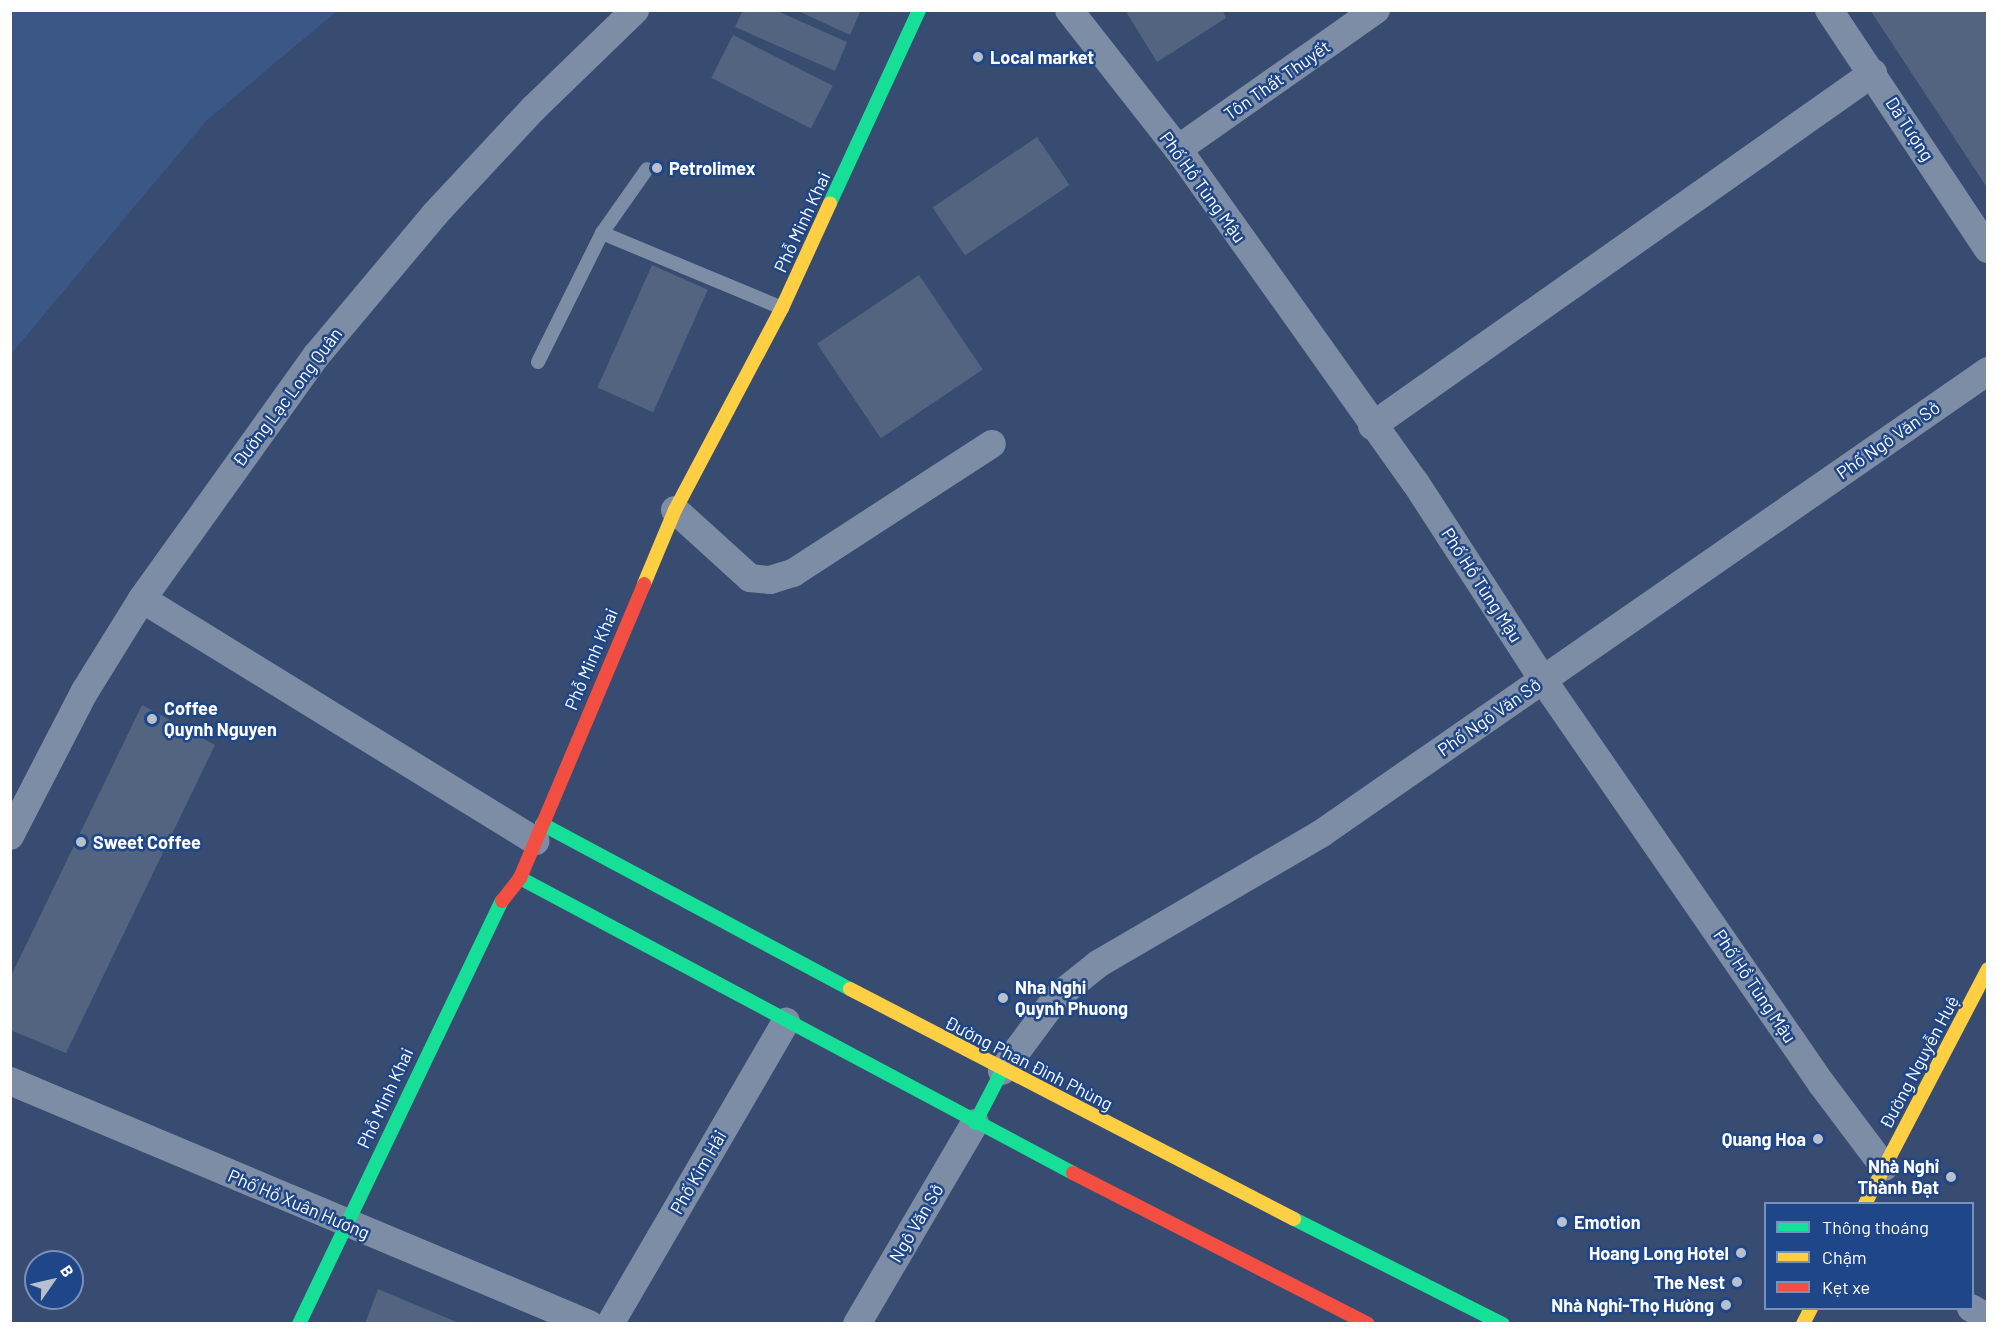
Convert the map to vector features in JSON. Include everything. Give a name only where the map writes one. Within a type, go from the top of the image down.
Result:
[{"type":"street","name":"Đường Lạc Long Quân","points":[[10,836],[85,691],[142,599],[316,356],[435,214],[511,132],[635,10]]},
{"type":"street","name":"Phỗ Minh Khai","points":[[299,1323],[444,1015],[504,897],[520,878],[675,510],[782,308],[919,10]]},
{"type":"street","name":"Phố Hồ Tùng Mậu","points":[[1069,10],[1178,149],[1372,426],[1415,482],[1543,680],[1821,1083],[1884,1167]]},
{"type":"street","name":"Tôn Thất Thuyết","points":[[1178,149],[1376,10]]},
{"type":"street","name":"Dã Tượng","points":[[1829,10],[1988,249]]},
{"type":"street","points":[[1372,426],[1873,73]]},
{"type":"street","name":"Phố Ngô Văn Sở","points":[[1002,1071],[1057,997],[1076,980],[1322,833],[1988,371]]},
{"type":"street","points":[[675,510],[750,578],[770,580],[793,573],[992,444]]},
{"type":"street","points":[[142,599],[539,833]]},
{"type":"street","name":"Đường Phan Đình Phùng","points":[[539,833],[1002,1071],[1503,1323]]},
{"type":"street","points":[[520,878],[975,1123],[1368,1323]]},
{"type":"street","name":"Đường Nguyễn Huệ","points":[[1866,1202],[1988,969]]},
{"type":"street","name":"Phố Kim Hải","points":[[610,1323],[786,1021]]},
{"type":"street","points":[[975,1123],[1002,1071]]},
{"type":"street","name":"Phố Hồ Xuân Hương","points":[[10,1081],[345,1223],[589,1323]]},
{"type":"street","name":"Ngô Văn Sở","points":[[857,1323],[975,1123]]},
{"type":"street","points":[[1974,1310],[1988,1318]]},
{"type":"lane","points":[[538,362],[602,233],[647,169]]},
{"type":"lane","points":[[602,233],[782,308]]},
{"type":"water","points":[[11,10],[337,11],[207,120],[11,354]]},
{"type":"building","points":[[743,10],[775,10],[847,42],[835,71],[735,27]]},
{"type":"building","points":[[796,10],[861,10],[850,35]]},
{"type":"building","points":[[1125,10],[1222,10],[1226,18],[1157,62]]},
{"type":"building","points":[[1870,10],[1988,10],[1988,189]]},
{"type":"building","points":[[733,35],[833,86],[811,129],[711,78]]},
{"type":"building","points":[[1037,137],[1069,185],[965,256],[933,207]]},
{"type":"building","points":[[652,265],[708,290],[653,412],[597,387]]},
{"type":"building","points":[[919,275],[983,370],[881,438],[817,344]]},
{"type":"building","points":[[142,705],[215,745],[66,1053],[10,1030],[10,978]]},
{"type":"building","points":[[378,1289],[459,1323],[459,1324],[365,1324]]},
{"type":"traffic: fast","points":[[830,203],[919,10]]},
{"type":"traffic: fast","points":[[542,824],[850,989]]},
{"type":"traffic: fast","points":[[520,878],[1073,1173]]},
{"type":"traffic: fast","points":[[299,1324],[502,901]]},
{"type":"traffic: fast","points":[[975,1123],[1002,1071]]},
{"type":"traffic: fast","points":[[1294,1219],[1503,1324]]},
{"type":"traffic: slow","points":[[644,584],[675,510],[782,308],[830,203]]},
{"type":"traffic: slow","points":[[1866,1202],[1988,969]]},
{"type":"traffic: slow","points":[[850,989],[1294,1219]]},
{"type":"traffic: slow","points":[[1803,1324],[1810,1310]]},
{"type":"traffic: jam","points":[[502,901],[520,878],[644,584]]},
{"type":"traffic: jam","points":[[1073,1173],[1368,1324]]},
{"type":"place","name":"Local market","points":[[978,57]]},
{"type":"place","name":"Petrolimex","points":[[657,168]]},
{"type":"place","name":"Coffee Quynh Nguyen","points":[[152,719]]},
{"type":"place","name":"Sweet Coffee","points":[[81,842]]},
{"type":"place","name":"Nha Nghi Quynh Phuong","points":[[1003,998]]},
{"type":"place","name":"Quang Hoa","points":[[1818,1139]]},
{"type":"place","name":"Nhà Nghỉ Thành Đạt","points":[[1951,1177]]},
{"type":"place","name":"Emotion","points":[[1562,1222]]},
{"type":"place","name":"Hoang Long Hotel","points":[[1741,1253]]},
{"type":"place","name":"The Nest","points":[[1737,1282]]},
{"type":"place","name":"Nhà Nghỉ-Thọ Hường","points":[[1726,1305]]}]
